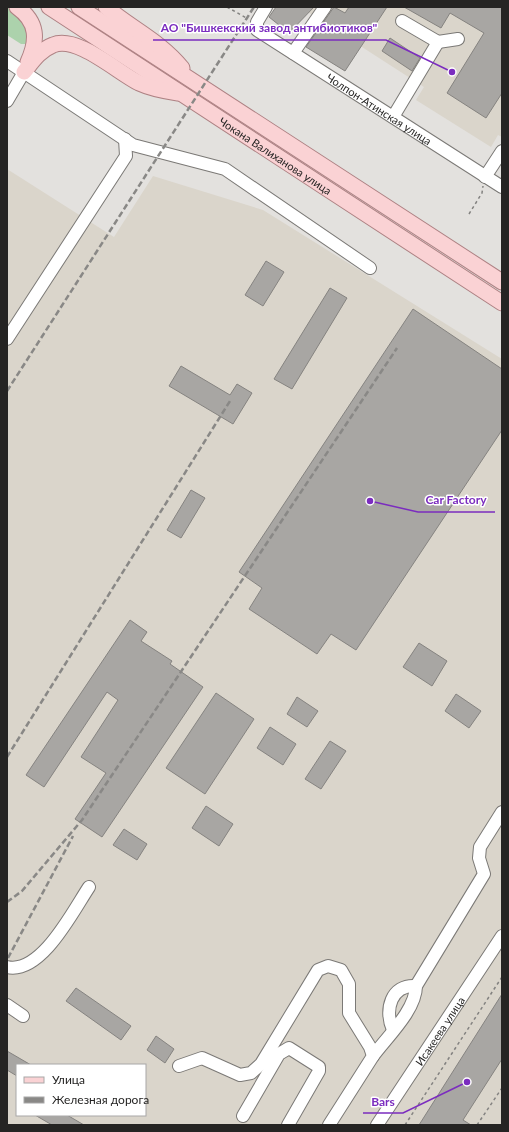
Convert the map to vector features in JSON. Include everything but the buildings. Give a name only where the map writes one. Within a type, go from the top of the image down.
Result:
[{"type":"main road","points":[[17,7],[25,13],[33,23],[36,34],[35,45],[24,72]]},
{"type":"main road","name":"Чокана Валиханова улица","points":[[49,7],[502,303]]},
{"type":"main road","name":"Чокана Валиханова улица","points":[[79,7],[502,282]]},
{"type":"main road","points":[[106,7],[165,50],[193,82]]},
{"type":"main road","points":[[24,72],[42,51],[53,45],[63,43],[77,46],[89,52],[141,84],[158,90],[184,94]]},
{"type":"street","points":[[257,27],[257,22],[266,7]]},
{"type":"street","points":[[293,53],[325,7]]},
{"type":"street","points":[[402,21],[438,42],[458,39]]},
{"type":"street","name":"Чолпон-Атинская улица","points":[[257,27],[293,53],[502,187]]},
{"type":"street","points":[[393,117],[438,42]]},
{"type":"street","points":[[7,61],[133,144],[225,170],[370,268]]},
{"type":"street","points":[[7,101],[24,72]]},
{"type":"street","points":[[7,339],[126,156],[125,139]]},
{"type":"street","points":[[485,177],[502,151]]},
{"type":"street","points":[[329,1125],[373,1056],[408,1013],[416,996],[416,986],[484,874],[479,858],[480,847],[502,812]]},
{"type":"street","points":[[7,966],[24,967],[41,955],[64,925],[89,886]]},
{"type":"street","name":"Исакеева улица","points":[[377,1125],[502,936]]},
{"type":"street","points":[[179,1066],[202,1058],[240,1075],[251,1074],[261,1064],[318,970],[328,966],[341,970],[349,984],[349,1012],[370,1046],[373,1056]]},
{"type":"street","points":[[393,1030],[390,1022],[391,1000],[399,989],[410,985],[416,986]]},
{"type":"street","points":[[7,1005],[23,1016]]},
{"type":"street","points":[[243,1116],[279,1054],[289,1048],[319,1067],[319,1071],[288,1125]]},
{"type":"path","points":[[227,7],[257,27]]},
{"type":"path","points":[[470,214],[482,193]]},
{"type":"path","points":[[405,1125],[502,977]]},
{"type":"path","points":[[477,1125],[502,1088]]},
{"type":"shaded area","points":[[300,7],[502,7],[502,137],[498,135],[491,147],[416,100],[424,87]]},
{"type":"shaded area","points":[[7,169],[114,237],[153,176],[263,210],[502,359],[502,1125],[7,1125]]},
{"type":"green space","points":[[7,7],[10,7],[28,23],[27,44],[21,44],[7,35]]},
{"type":"railway","points":[[7,391],[254,7]]},
{"type":"railway","points":[[7,902],[22,891],[82,820],[397,348]]},
{"type":"railway","points":[[7,757],[230,401]]},
{"type":"railway","points":[[8,958],[73,836]]},
{"type":"place","name":"АО \"Бишкекский завод антибиотиков\"","points":[[452,72]]},
{"type":"place","name":"Car Factory","points":[[370,501]]},
{"type":"place","name":"Bars","points":[[467,1082]]}]
